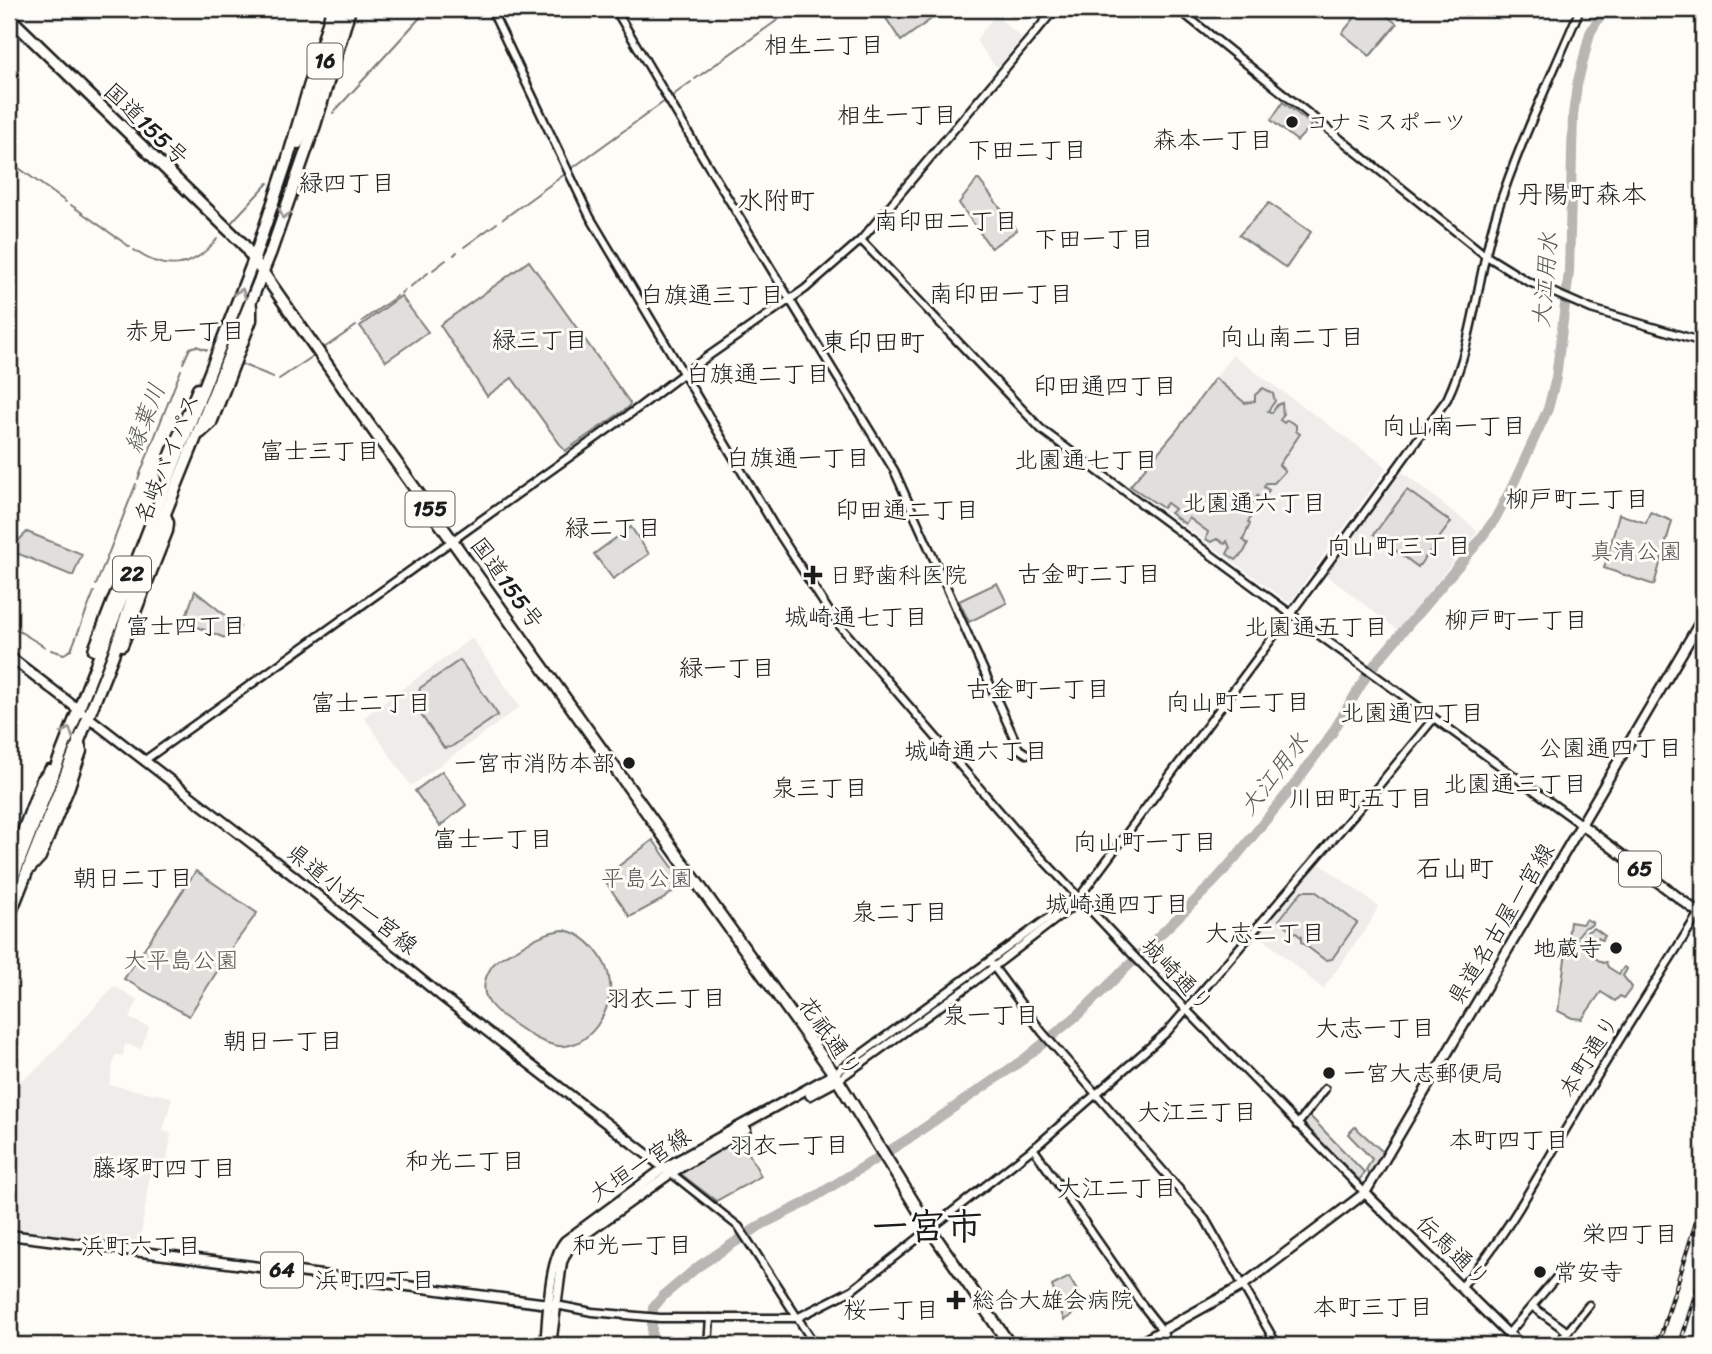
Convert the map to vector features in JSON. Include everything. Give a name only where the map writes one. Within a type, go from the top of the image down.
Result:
[{"type":"highway","name":"名岐バイパス","points":[[9,888],[254,259],[288,158],[332,9]]},
{"type":"highway","name":"16","points":[[288,158],[299,141],[309,113],[340,9]]},
{"type":"highway","name":"名岐バイパス","points":[[9,917],[113,655],[139,578],[263,272],[315,125],[350,9]]},
{"type":"highway","name":"国道155号","points":[[9,17],[243,244],[607,758]]},
{"type":"highway","name":"国道155号","points":[[9,25],[241,251],[254,259]]},
{"type":"highway","name":"22","points":[[196,437],[211,422],[251,320],[251,298]]},
{"type":"highway","name":"22","points":[[167,484],[168,462],[215,346],[225,333]]},
{"type":"highway","points":[[229,354],[230,372]]},
{"type":"highway","points":[[195,395],[198,408]]},
{"type":"highway","name":"22","points":[[113,655],[124,642],[167,531],[165,514]]},
{"type":"highway","name":"22","points":[[83,694],[82,682],[111,608],[130,564],[140,555]]},
{"type":"highway","points":[[139,578],[142,593]]},
{"type":"highway","points":[[111,608],[114,621]]},
{"type":"highway","name":"22","points":[[26,871],[36,863],[43,849],[81,751],[78,739]]},
{"type":"highway","name":"22","points":[[9,869],[43,780],[58,758]]},
{"type":"highway","name":"花祇通り","points":[[607,758],[836,1077],[930,1230],[1010,1345]]},
{"type":"highway","points":[[42,831],[43,849]]},
{"type":"main road","name":"県道名古屋一宮線","points":[[1136,1345],[1242,1286],[1365,1193],[1703,617]]},
{"type":"main road","name":"県道小折一宮線","points":[[9,656],[667,1170]]},
{"type":"main road","name":"65","points":[[1582,825],[1702,912]]},
{"type":"main road","name":"大垣一宮線","points":[[551,1345],[554,1262],[565,1241],[667,1170],[836,1077]]},
{"type":"main road","name":"伝馬通り","points":[[1365,1193],[1522,1345]]},
{"type":"main road","name":"64","points":[[9,1235],[553,1305]]},
{"type":"main road","name":"大垣一宮線","points":[[545,1345],[553,1305]]},
{"type":"street","name":"城崎通り","points":[[491,9],[590,217],[808,582],[834,619],[1002,814],[1133,955],[1365,1193]]},
{"type":"street","points":[[615,9],[894,470],[1019,749],[1027,754]]},
{"type":"street","points":[[145,760],[791,298],[861,240],[1055,9]]},
{"type":"street","points":[[1178,9],[1485,255],[1527,281],[1569,299],[1635,323],[1703,342]]},
{"type":"street","points":[[836,1077],[992,964],[1078,896],[1118,848],[1447,399],[1457,379],[1469,335],[1497,210],[1580,9]]},
{"type":"street","points":[[861,240],[1042,430],[1582,825]]},
{"type":"street","points":[[553,1305],[654,1318],[797,1318],[852,1290],[1032,1148],[1159,1040],[1187,1011],[1434,718]]},
{"type":"street","name":"本町通り","points":[[1462,1286],[1506,1232],[1577,1110],[1702,912]]},
{"type":"street","points":[[992,964],[1056,1049],[1205,1219],[1276,1345]]},
{"type":"street","points":[[1297,1125],[1325,1089]]},
{"type":"street","points":[[1032,1148],[1140,1302],[1163,1330],[1168,1345]]},
{"type":"street","points":[[667,1170],[741,1231],[815,1345]]},
{"type":"street","points":[[1513,1339],[1562,1271]]},
{"type":"street","points":[[1557,1345],[1589,1305]]},
{"type":"street","points":[[1534,1307],[1568,1332]]},
{"type":"street","points":[[708,1345],[710,1318]]},
{"type":"street","points":[[1630,1345],[1631,1342],[1638,1345]]},
{"type":"shaded area","points":[[995,15],[1022,38],[999,66],[995,66],[976,40]]},
{"type":"shaded area","points":[[1232,355],[1387,467],[1291,601],[1287,601],[1131,487]]},
{"type":"shaded area","points":[[1401,471],[1478,531],[1398,630],[1326,575]]},
{"type":"shaded area","points":[[472,638],[520,707],[411,786],[364,717]]},
{"type":"shaded area","points":[[1318,862],[1378,906],[1370,923],[1323,989],[1258,934]]},
{"type":"shaded area","points":[[114,986],[138,1000],[129,1018],[149,1027],[141,1049],[125,1044],[123,1056],[115,1055],[109,1085],[172,1097],[163,1131],[171,1133],[166,1167],[151,1166],[139,1248],[9,1233],[9,1089],[37,1069]]},
{"type":"green space","points":[[880,9],[945,9],[901,41]]},
{"type":"green space","points":[[1362,9],[1379,9],[1397,24],[1370,56],[1342,33]]},
{"type":"green space","name":"コナミスポーツ","points":[[1283,102],[1312,125],[1297,141],[1271,120]]},
{"type":"green space","points":[[977,180],[1017,230],[991,248],[959,203]]},
{"type":"green space","points":[[1269,203],[1311,232],[1286,268],[1239,235]]},
{"type":"green space","points":[[529,261],[630,403],[629,407],[565,451],[512,378],[487,396],[440,325]]},
{"type":"green space","points":[[401,296],[428,332],[386,361],[360,326]]},
{"type":"green space","points":[[1215,378],[1245,403],[1255,401],[1255,395],[1263,388],[1273,394],[1275,401],[1268,411],[1272,413],[1277,405],[1282,403],[1283,416],[1280,420],[1296,425],[1296,431],[1300,434],[1279,465],[1285,471],[1274,483],[1266,483],[1264,487],[1269,490],[1259,504],[1255,502],[1258,495],[1247,511],[1252,515],[1243,540],[1248,544],[1236,560],[1227,554],[1230,548],[1227,541],[1225,544],[1217,539],[1211,542],[1206,539],[1208,532],[1189,518],[1185,524],[1170,513],[1175,509],[1167,503],[1163,508],[1130,486],[1177,430]]},
{"type":"green space","points":[[1407,490],[1451,522],[1418,567],[1374,534]]},
{"type":"green space","name":"真清公園","points":[[1650,512],[1672,521],[1654,585],[1604,568],[1619,514],[1646,523]]},
{"type":"green space","points":[[631,527],[649,554],[613,579],[594,554]]},
{"type":"green space","points":[[27,532],[82,554],[73,576],[9,550]]},
{"type":"green space","points":[[997,583],[1007,603],[969,622],[959,601]]},
{"type":"green space","points":[[195,591],[240,627],[225,638],[184,622]]},
{"type":"green space","points":[[460,660],[498,715],[451,747],[444,748],[419,712],[422,710],[417,701],[420,688]]},
{"type":"green space","points":[[442,771],[466,805],[440,826],[415,791]]},
{"type":"green space","name":"平島公園","points":[[653,840],[684,883],[665,898],[630,917],[603,878]]},
{"type":"green space","name":"大平島公園","points":[[196,871],[257,913],[189,1016],[124,979]]},
{"type":"green space","points":[[1302,891],[1315,891],[1357,923],[1332,959],[1325,960],[1301,942],[1301,937],[1279,920]]},
{"type":"green space","points":[[1586,919],[1593,923],[1585,927],[1577,937],[1580,945],[1585,948],[1585,933],[1594,928],[1605,936],[1602,940],[1598,938],[1589,949],[1592,956],[1603,963],[1606,962],[1608,967],[1619,974],[1624,967],[1627,969],[1623,976],[1632,987],[1624,998],[1620,996],[1615,1001],[1601,992],[1582,1019],[1572,1018],[1558,1011],[1570,922],[1582,924]]},
{"type":"green space","points":[[563,930],[580,936],[600,956],[608,974],[610,994],[603,1016],[589,1035],[570,1045],[559,1046],[536,1038],[499,1013],[488,1000],[484,985],[492,966],[500,958],[540,936]]},
{"type":"green space","points":[[1309,1115],[1365,1173],[1359,1180],[1302,1123]]},
{"type":"green space","points":[[1355,1127],[1383,1152],[1370,1175],[1366,1170],[1372,1159],[1348,1134]]},
{"type":"green space","points":[[740,1137],[761,1176],[716,1201],[681,1174]]},
{"type":"green space","points":[[1069,1277],[1086,1306],[1064,1320],[1052,1286]]},
{"type":"waterway","points":[[333,113],[428,9]]},
{"type":"waterway","name":"縁葉川","points":[[695,79],[793,9]]},
{"type":"waterway","name":"大江用水","points":[[651,1345],[653,1308],[663,1296],[699,1266],[761,1225],[805,1203],[908,1139],[1024,1059],[1079,1014],[1213,883],[1291,789],[1331,735],[1370,670],[1495,519],[1548,409],[1556,378],[1569,272],[1573,115],[1577,85],[1590,33],[1604,9]]},
{"type":"waterway","name":"縁葉川","points":[[672,96],[691,82]]},
{"type":"waterway","name":"縁葉川","points":[[571,169],[665,101]]},
{"type":"waterway","points":[[9,161],[66,202]]},
{"type":"waterway","name":"縁葉川","points":[[503,219],[565,174]]},
{"type":"waterway","points":[[231,223],[268,183]]},
{"type":"waterway","points":[[71,205],[130,247]]},
{"type":"waterway","name":"縁葉川","points":[[464,247],[497,223]]},
{"type":"waterway","points":[[134,250],[157,262],[178,264],[198,257],[217,239]]},
{"type":"waterway","name":"縁葉川","points":[[454,255],[457,252]]},
{"type":"waterway","name":"縁葉川","points":[[433,270],[446,260]]},
{"type":"waterway","name":"縁葉川","points":[[410,287],[428,273]]},
{"type":"waterway","name":"縁葉川","points":[[401,293],[405,290]]},
{"type":"waterway","name":"縁葉川","points":[[362,321],[397,296]]},
{"type":"waterway","name":"縁葉川","points":[[324,348],[356,326]]},
{"type":"waterway","name":"縁葉川","points":[[183,363],[190,348],[196,346],[207,350]]},
{"type":"waterway","name":"縁葉川","points":[[279,379],[312,357]]},
{"type":"waterway","name":"縁葉川","points":[[241,364],[273,377]]},
{"type":"waterway","name":"縁葉川","points":[[138,479],[181,370]]},
{"type":"waterway","name":"縁葉川","points":[[96,585],[136,484]]},
{"type":"waterway","name":"縁葉川","points":[[51,650],[64,654],[71,650],[94,592]]},
{"type":"waterway","name":"縁葉川","points":[[9,625],[45,647]]},
{"type":"railway","points":[[1658,1345],[1703,1200]]},
{"type":"railway","points":[[1680,1345],[1703,1269]]},
{"type":"place","name":"コナミスポーツ","points":[[1292,122]]},
{"type":"place","name":"日野歯科医院","points":[[813,575]]},
{"type":"place","name":"一宮市消防本部","points":[[629,763]]},
{"type":"place","name":"地蔵寺","points":[[1616,948]]},
{"type":"place","name":"一宮大志郵便局","points":[[1329,1073]]},
{"type":"place","name":"常安寺","points":[[1540,1272]]},
{"type":"place","name":"総合大雄会病院","points":[[956,1300]]},
{"type":"district","name":"相生二丁目","points":[[824,45]]},
{"type":"district","name":"相生一丁目","points":[[897,115]]},
{"type":"district","name":"森本一丁目","points":[[1213,140]]},
{"type":"district","name":"下田二丁目","points":[[1027,150]]},
{"type":"district","name":"緑四丁目","points":[[347,183]]},
{"type":"district","name":"丹陽町森本","points":[[1582,194]]},
{"type":"district","name":"水附町","points":[[776,200]]},
{"type":"district","name":"南印田二丁目","points":[[946,221]]},
{"type":"district","name":"下田一丁目","points":[[1094,239]]},
{"type":"district","name":"南印田一丁目","points":[[1001,294]]},
{"type":"district","name":"白旗通三丁目","points":[[712,295]]},
{"type":"district","name":"赤見一丁目","points":[[185,331]]},
{"type":"district","name":"向山南二丁目","points":[[1292,337]]},
{"type":"district","name":"緑三丁目","points":[[540,340]]},
{"type":"district","name":"東印田町","points":[[873,342]]},
{"type":"district","name":"白旗通二丁目","points":[[758,374]]},
{"type":"district","name":"印田通四丁目","points":[[1105,386]]},
{"type":"district","name":"向山南一丁目","points":[[1454,426]]},
{"type":"district","name":"富士三丁目","points":[[320,451]]},
{"type":"district","name":"白旗通一丁目","points":[[798,458]]},
{"type":"district","name":"北園通七丁目","points":[[1086,460]]},
{"type":"district","name":"柳戸町二丁目","points":[[1577,499]]},
{"type":"district","name":"北園通六丁目","points":[[1254,503]]},
{"type":"district","name":"印田通二丁目","points":[[907,510]]},
{"type":"district","name":"緑二丁目","points":[[613,528]]},
{"type":"district","name":"向山町三丁目","points":[[1399,546]]},
{"type":"district","name":"古金町二丁目","points":[[1089,574]]},
{"type":"district","name":"城崎通七丁目","points":[[856,617]]},
{"type":"district","name":"柳戸町一丁目","points":[[1516,620]]},
{"type":"district","name":"富士四丁目","points":[[186,626]]},
{"type":"district","name":"北園通五丁目","points":[[1316,627]]},
{"type":"district","name":"緑一丁目","points":[[727,668]]},
{"type":"district","name":"古金町一丁目","points":[[1038,689]]},
{"type":"district","name":"向山町二丁目","points":[[1238,702]]},
{"type":"district","name":"富士二丁目","points":[[371,703]]},
{"type":"district","name":"北園通四丁目","points":[[1412,713]]},
{"type":"district","name":"公園通四丁目","points":[[1610,748]]},
{"type":"district","name":"城崎通六丁目","points":[[976,751]]},
{"type":"district","name":"北園通三丁目","points":[[1515,784]]},
{"type":"district","name":"泉三丁目","points":[[820,788]]},
{"type":"district","name":"川田町五丁目","points":[[1361,798]]},
{"type":"district","name":"富士一丁目","points":[[493,839]]},
{"type":"district","name":"向山町一丁目","points":[[1145,842]]},
{"type":"district","name":"石山町","points":[[1455,868]]},
{"type":"district","name":"朝日二丁目","points":[[133,878]]},
{"type":"district","name":"城崎通四丁目","points":[[1117,904]]},
{"type":"district","name":"泉二丁目","points":[[900,912]]},
{"type":"district","name":"大志二丁目","points":[[1265,933]]},
{"type":"district","name":"羽衣二丁目","points":[[666,998]]},
{"type":"district","name":"泉一丁目","points":[[991,1015]]},
{"type":"district","name":"大志一丁目","points":[[1375,1028]]},
{"type":"district","name":"朝日一丁目","points":[[283,1041]]},
{"type":"district","name":"大江三丁目","points":[[1197,1112]]},
{"type":"district","name":"本町四丁目","points":[[1509,1140]]},
{"type":"district","name":"羽衣一丁目","points":[[789,1145]]},
{"type":"district","name":"和光二丁目","points":[[465,1161]]},
{"type":"district","name":"藤塚町四丁目","points":[[164,1168]]},
{"type":"district","name":"大江二丁目","points":[[1117,1188]]},
{"type":"district","name":"一宮市","points":[[927,1226]]},
{"type":"district","name":"栄四丁目","points":[[1630,1234]]},
{"type":"district","name":"和光一丁目","points":[[632,1245]]},
{"type":"district","name":"浜町六丁目","points":[[141,1246]]},
{"type":"district","name":"浜町四丁目","points":[[375,1280]]},
{"type":"district","name":"本町三丁目","points":[[1373,1307]]},
{"type":"district","name":"桜一丁目","points":[[891,1310]]}]
